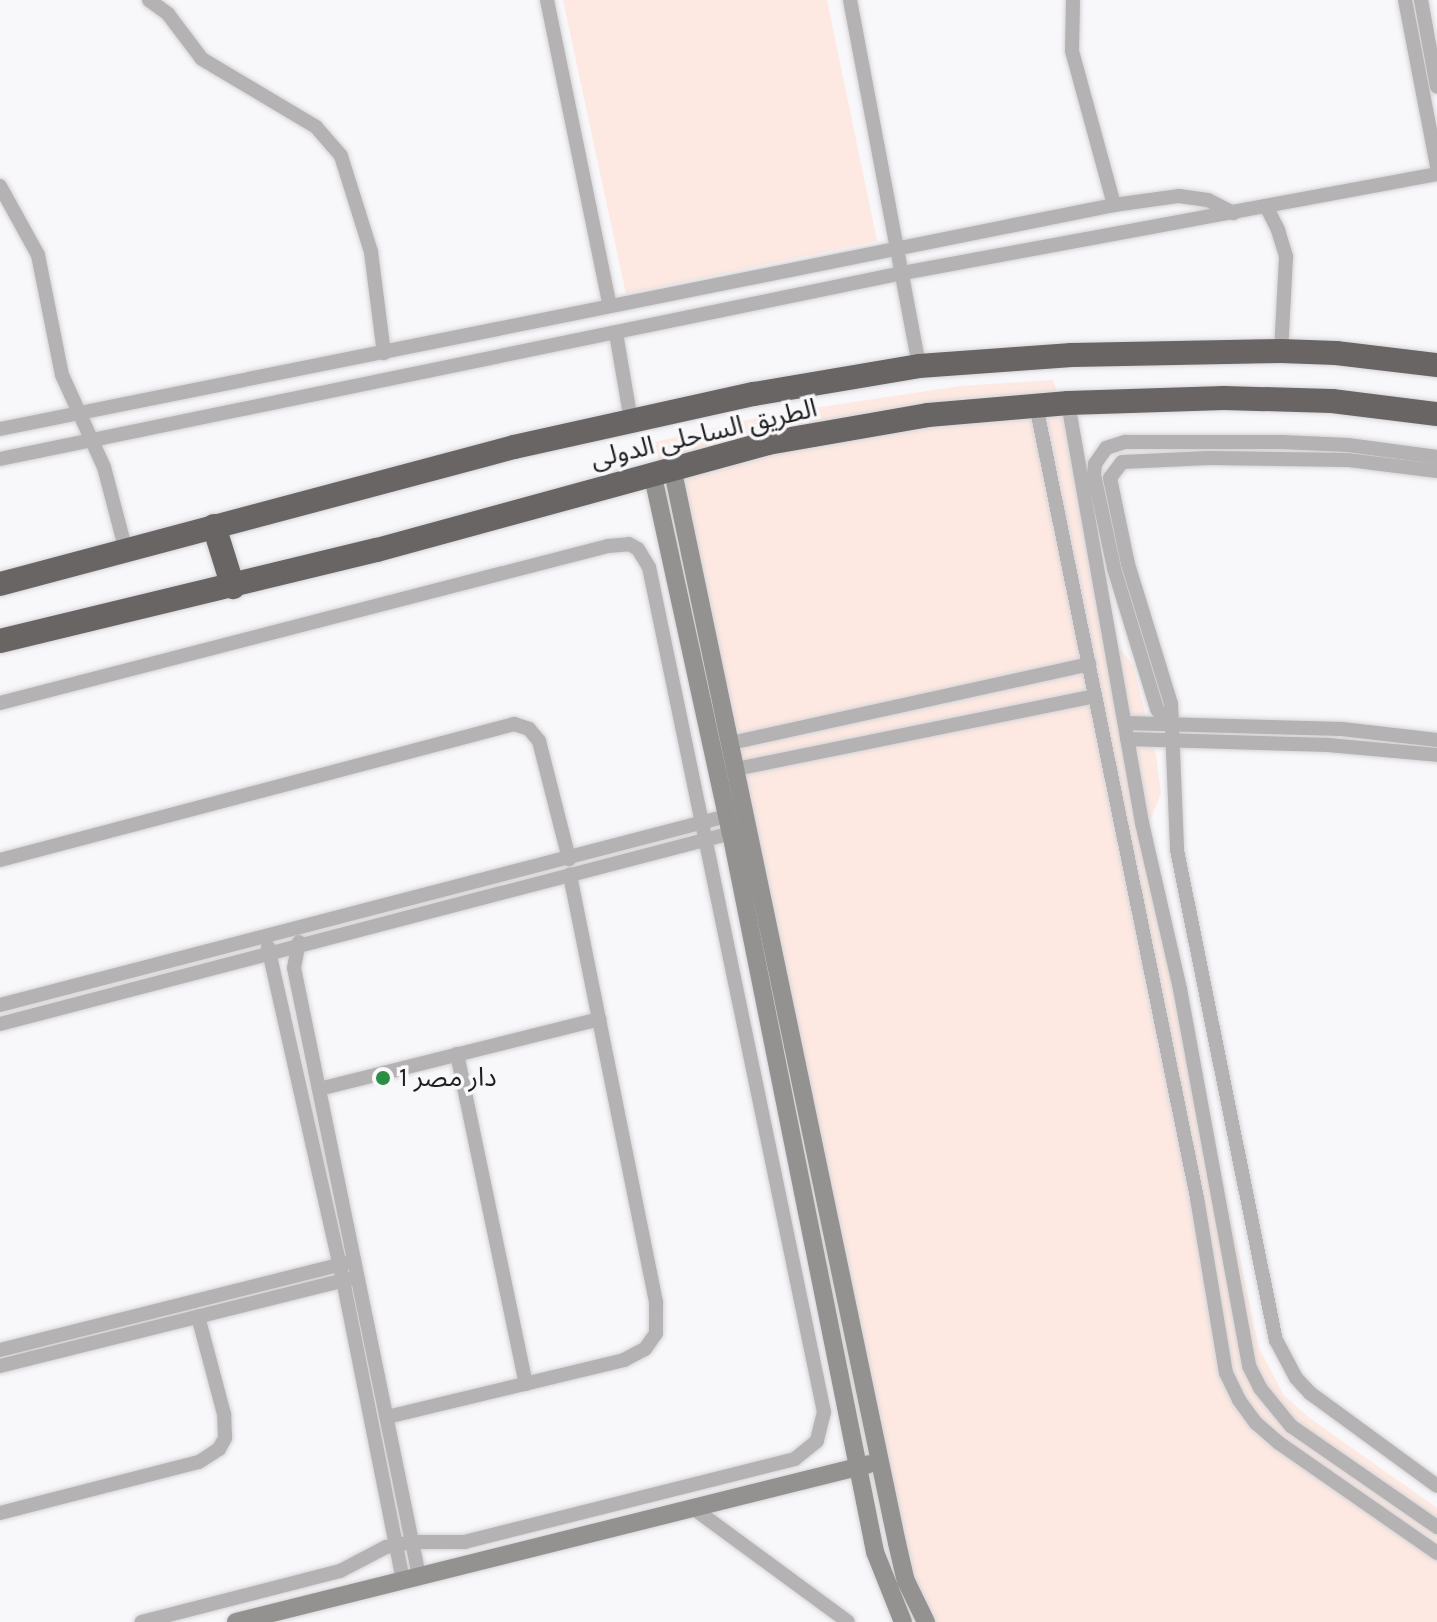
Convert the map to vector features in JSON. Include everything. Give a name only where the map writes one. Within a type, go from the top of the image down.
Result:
[{"type":"highway","name":"الطريق الساحلى الدولى","points":[[0,584],[514,447],[754,394],[919,366],[1057,355],[1281,351],[1434,359]]},
{"type":"highway","name":"الطريق الساحلى الدولى","points":[[0,641],[233,587],[768,443],[901,420],[1036,405],[1224,398],[1332,401],[1437,414]]},
{"type":"highway","points":[[214,526],[233,587]]},
{"type":"street","points":[[547,0],[631,421]]},
{"type":"street","points":[[850,0],[919,366]]},
{"type":"street","points":[[1073,0],[1072,51],[1114,205]]},
{"type":"street","points":[[1405,0],[1437,166]]},
{"type":"street","points":[[1421,0],[1437,87]]},
{"type":"street","points":[[157,2],[202,59],[316,127],[341,156],[371,252],[384,353]]},
{"type":"street","points":[[0,459],[903,273],[1437,174]]},
{"type":"street","points":[[0,186],[38,255],[58,362],[114,494],[126,551]]},
{"type":"street","points":[[0,429],[1114,205],[1179,196],[1208,200],[1234,213]]},
{"type":"street","points":[[1266,206],[1278,230],[1286,257],[1281,351]]},
{"type":"street","points":[[608,306],[614,334]]},
{"type":"street","points":[[1068,403],[1137,793],[1209,1135],[1249,1366],[1260,1388],[1291,1426],[1437,1527]]},
{"type":"street","points":[[1036,405],[1200,1212],[1226,1373],[1239,1400],[1256,1423],[1279,1443],[1437,1553]]},
{"type":"street","points":[[1169,724],[1157,709],[1114,568],[1096,485],[1095,464],[1106,448],[1125,442],[1282,442],[1348,445],[1437,457]]},
{"type":"street","points":[[1099,456],[1116,466]]},
{"type":"street","points":[[1116,466],[1129,461],[1282,457],[1437,471]]},
{"type":"street","points":[[1116,466],[1110,485],[1128,564],[1171,704],[1169,724],[1179,864],[1276,1340],[1290,1369],[1310,1393],[1437,1486]]},
{"type":"street","points":[[662,470],[731,743],[906,1581],[926,1622]]},
{"type":"street","points":[[662,470],[729,824],[875,1552],[903,1622]]},
{"type":"street","points":[[0,703],[593,550],[629,544],[645,557],[824,1412],[817,1441],[795,1459],[480,1539],[449,1544],[412,1542],[396,1545],[340,1571],[141,1622]]},
{"type":"street","points":[[1086,645],[1109,641]]},
{"type":"street","points":[[731,743],[1089,664]]},
{"type":"street","points":[[736,769],[1095,696]]},
{"type":"street","points":[[1125,723],[1342,729],[1437,740]]},
{"type":"street","points":[[0,860],[514,724],[529,729],[539,741],[569,859]]},
{"type":"street","points":[[1127,739],[1328,745],[1437,755]]},
{"type":"street","points":[[1116,799],[1137,793]]},
{"type":"street","points":[[0,1005],[701,823],[729,824]]},
{"type":"street","points":[[0,1024],[705,839],[729,824]]},
{"type":"street","points":[[387,1417],[636,1356],[652,1342],[658,1323],[570,875]]},
{"type":"street","points":[[295,927],[298,947],[294,968],[412,1542],[411,1578]]},
{"type":"street","points":[[265,935],[343,1280],[396,1545],[411,1578]]},
{"type":"street","points":[[319,1089],[599,1019]]},
{"type":"street","points":[[457,1054],[526,1384]]},
{"type":"street","points":[[0,1350],[355,1261]]},
{"type":"street","points":[[0,1366],[358,1276]]},
{"type":"street","points":[[0,1513],[199,1462],[219,1449],[225,1438],[224,1414],[198,1316]]},
{"type":"street","points":[[236,1622],[298,1614],[411,1578],[880,1462]]},
{"type":"street","points":[[693,1508],[848,1622]]},
{"type":"shaded area","points":[[563,0],[827,0],[877,241],[626,294]]},
{"type":"shaded area","points":[[1053,380],[1077,449],[1118,646],[1133,665],[1156,756],[1161,793],[1148,826],[1259,1348],[1283,1394],[1308,1417],[1437,1508],[1437,1622],[913,1622],[897,1584],[872,1481],[655,442],[769,415],[960,386]]},
{"type":"place","name":"دار مصر 1","points":[[383,1078]]}]
